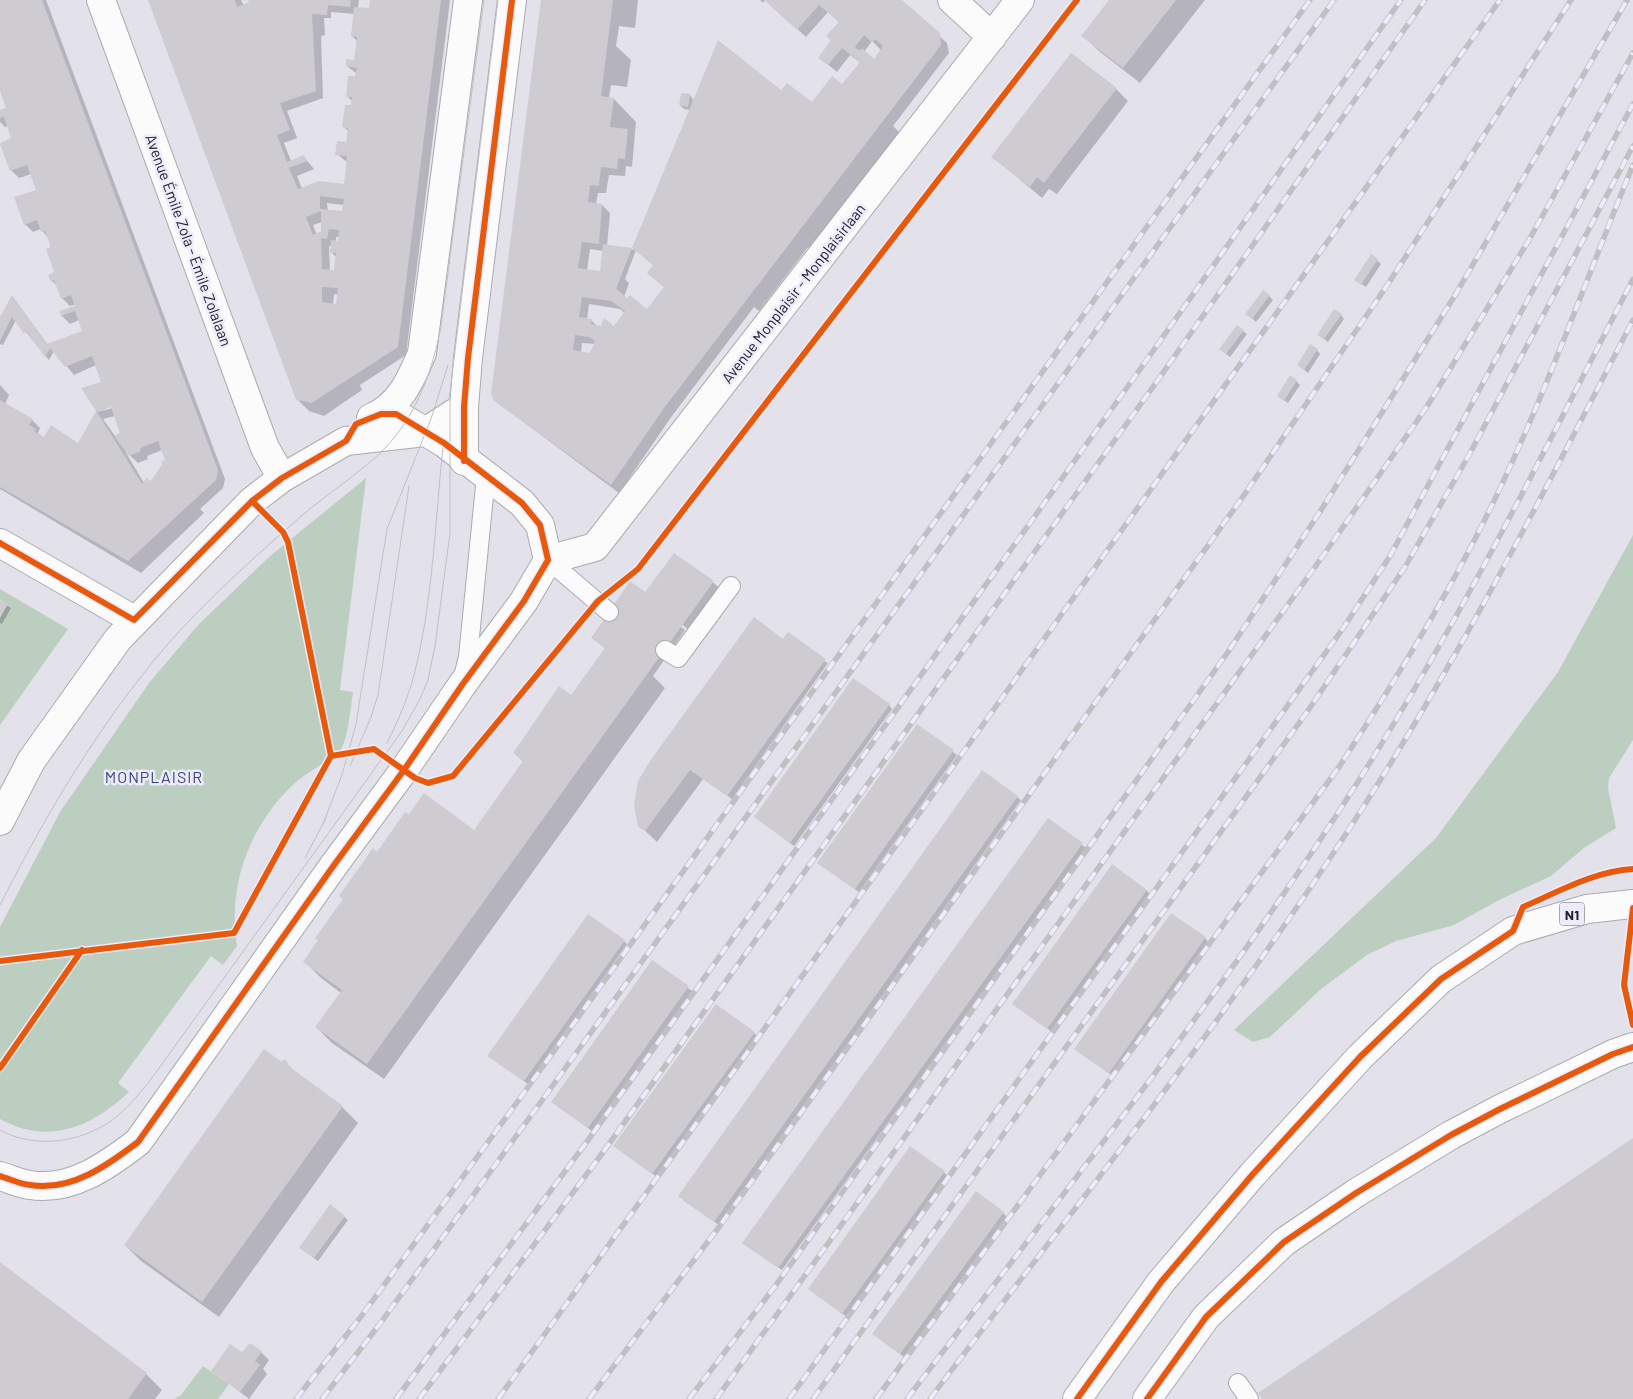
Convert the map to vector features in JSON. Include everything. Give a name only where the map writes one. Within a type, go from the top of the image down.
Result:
[{"type":"street","name":"Avenue Émile Zola - Émile Zolalaan","points":[[101,0],[265,448],[282,478]]},
{"type":"street","points":[[381,414],[408,386],[422,353],[468,0]]},
{"type":"street","points":[[464,461],[464,407],[512,0]]},
{"type":"street","points":[[952,0],[992,36]]},
{"type":"street","name":"Avenue Monplaisir - Monplaisirlaan","points":[[548,560],[595,547],[1020,0]]},
{"type":"street","points":[[0,822],[9,779],[37,753],[118,639],[134,620],[252,500],[282,478],[346,441],[425,432],[464,407]]},
{"type":"street","points":[[0,1176],[31,1186],[62,1184],[102,1169],[138,1142],[334,865],[404,770],[462,685],[524,602],[548,560],[540,525],[522,503],[464,461],[444,443],[396,414],[381,414],[356,424],[346,441]]},
{"type":"street","points":[[0,543],[134,620]]},
{"type":"street","name":"N1","points":[[1077,1399],[1162,1282],[1253,1174],[1360,1057],[1441,979],[1513,931],[1587,909],[1633,904]]},
{"type":"street","points":[[1147,1399],[1206,1318],[1284,1242],[1356,1193],[1459,1131],[1596,1062],[1633,1048]]},
{"type":"lane","points":[[462,685],[468,657],[486,476]]},
{"type":"lane","points":[[548,560],[609,612]]},
{"type":"lane","points":[[665,650],[678,658],[731,586]]},
{"type":"lane","points":[[1238,1383],[1249,1399]]},
{"type":"green space","points":[[366,478],[340,690],[353,692],[345,739],[343,746],[337,754],[301,778],[280,799],[254,836],[239,878],[235,923],[237,946],[223,965],[211,956],[118,1083],[129,1092],[100,1115],[69,1129],[52,1132],[18,1127],[0,1119],[0,927],[60,812],[149,683],[199,624],[269,557]]},
{"type":"green space","points":[[1633,535],[1633,740],[1609,778],[1608,788],[1616,828],[1584,848],[1551,876],[1501,899],[1454,925],[1396,941],[1367,955],[1321,989],[1270,1037],[1253,1042],[1234,1030],[1436,838],[1558,672]]},
{"type":"green space","points":[[0,589],[68,629],[0,725]]},
{"type":"green space","points":[[203,1366],[229,1384],[218,1399],[174,1399],[181,1395]]},
{"type":"building","points":[[0,0],[42,0],[218,470],[216,480],[128,561],[0,487],[0,400],[33,419],[29,425],[36,429],[34,431],[44,437],[51,425],[78,443],[96,411],[81,388],[101,382],[92,356],[65,367],[50,348],[45,357],[26,331],[24,334],[12,317],[0,341],[0,317],[12,295],[47,344],[82,331],[75,311],[61,316],[59,311],[75,306],[71,295],[61,299],[54,280],[51,282],[48,275],[54,272],[46,249],[51,247],[45,231],[41,232],[37,220],[24,225],[14,197],[36,190],[27,165],[10,171],[0,144],[11,138],[4,117],[0,118],[0,110],[6,108],[0,91]],"holes":[[[111,407],[120,433],[114,436],[129,456],[141,451],[140,448],[158,441],[165,460],[161,462],[162,464],[151,481],[146,478],[142,484],[97,412]]]},
{"type":"building","points":[[148,0],[235,0],[237,7],[249,2],[248,0],[351,0],[350,7],[328,5],[327,15],[312,14],[316,91],[280,103],[290,130],[277,135],[287,162],[304,155],[307,161],[289,168],[298,189],[319,181],[344,184],[347,156],[335,155],[337,141],[346,142],[348,128],[342,127],[345,105],[351,105],[352,97],[346,97],[348,76],[355,76],[357,68],[346,66],[346,59],[354,60],[357,37],[351,36],[354,7],[369,8],[370,0],[441,0],[398,347],[310,404],[309,402],[296,400]],"holes":[[[320,196],[344,199],[342,211],[320,209]],[[321,211],[321,231],[313,235],[306,217]],[[329,229],[339,230],[338,241],[331,240],[330,253],[336,253],[334,270],[322,269],[321,238],[327,239]],[[322,287],[338,288],[336,304],[322,302]]]},
{"type":"building","points":[[541,0],[613,0],[601,96],[614,98],[610,127],[628,129],[625,159],[618,158],[617,169],[601,167],[599,186],[590,185],[588,202],[602,204],[599,244],[582,242],[578,268],[600,271],[603,244],[632,248],[718,40],[781,90],[787,83],[812,102],[832,76],[842,84],[860,62],[842,48],[828,65],[818,58],[831,40],[826,36],[839,22],[819,5],[797,30],[764,0],[902,0],[940,33],[941,45],[664,408],[611,485],[494,401],[491,394]],"holes":[[[864,35],[872,42],[875,39],[883,46],[874,59],[863,49],[858,50],[855,47]],[[632,248],[653,265],[647,273],[664,287],[647,309],[630,295],[627,298],[616,289]],[[582,297],[611,301],[625,311],[614,326],[604,318],[601,326],[591,324],[592,319],[579,317]],[[575,335],[589,337],[595,341],[590,353],[573,350]]]},
{"type":"building","points":[[1109,0],[1176,0],[1123,68],[1081,36]]},
{"type":"building","points":[[1071,53],[1117,88],[1044,183],[1037,177],[1030,187],[991,157]]},
{"type":"building","points":[[681,93],[690,94],[688,107],[679,105]]},
{"type":"building","points":[[1371,254],[1378,259],[1361,285],[1354,280]]},
{"type":"building","points":[[1263,290],[1270,295],[1252,319],[1245,314]]},
{"type":"building","points":[[1334,309],[1342,314],[1324,339],[1317,335]]},
{"type":"building","points":[[1237,325],[1244,330],[1226,354],[1219,349]]},
{"type":"building","points":[[1310,344],[1318,349],[1304,370],[1297,365]]},
{"type":"building","points":[[1290,375],[1297,380],[1284,401],[1277,396]]},
{"type":"building","points":[[674,553],[714,581],[367,1064],[315,1027],[342,990],[303,962],[318,940],[315,938],[343,899],[339,896],[373,848],[377,852],[405,812],[409,814],[424,793],[474,830],[523,761],[513,753],[559,686],[571,695],[605,648],[591,638],[630,581],[645,592]]},
{"type":"building","points":[[0,599],[8,604],[0,618]]},
{"type":"building","points":[[754,617],[783,639],[788,632],[826,659],[727,796],[690,770],[645,831],[638,827],[634,805],[638,781],[650,761]]},
{"type":"building","points":[[853,678],[890,704],[790,843],[754,817]]},
{"type":"building","points":[[917,724],[954,750],[855,889],[817,863]]},
{"type":"building","points":[[982,770],[1018,796],[714,1222],[678,1196]]},
{"type":"building","points":[[1048,818],[1083,843],[778,1268],[742,1243]]},
{"type":"building","points":[[1112,864],[1147,890],[1047,1029],[1012,1004]]},
{"type":"building","points":[[1171,913],[1206,937],[1109,1073],[1074,1049]]},
{"type":"building","points":[[588,914],[625,940],[524,1081],[487,1056]]},
{"type":"building","points":[[652,960],[689,986],[588,1128],[551,1102]]},
{"type":"building","points":[[716,1004],[755,1032],[652,1174],[613,1146]]},
{"type":"building","points":[[264,1049],[282,1062],[284,1059],[288,1063],[287,1065],[343,1106],[202,1302],[124,1245]]},
{"type":"building","points":[[1633,1138],[1633,1399],[1262,1399],[1258,1393]]},
{"type":"building","points":[[910,1146],[945,1171],[842,1314],[808,1289]]},
{"type":"building","points":[[976,1191],[1004,1212],[900,1354],[872,1334]]},
{"type":"building","points":[[330,1204],[345,1216],[314,1258],[299,1248]]},
{"type":"building","points":[[0,1262],[147,1373],[128,1399],[0,1399]]},
{"type":"building","points":[[250,1343],[262,1351],[255,1361],[260,1365],[240,1392],[211,1371],[230,1344],[242,1352]]},
{"type":"tram line","points":[[0,905],[55,803],[76,770],[119,706],[167,645],[252,560],[306,512],[377,456],[390,443],[411,413],[427,379],[441,326],[484,0]]},
{"type":"tram line","points":[[449,400],[498,0]]},
{"type":"tram line","points":[[323,824],[342,775],[356,724],[387,529],[431,419],[448,365]]},
{"type":"tram line","points":[[0,1130],[27,1140],[56,1141],[71,1139],[111,1121],[126,1108],[149,1082],[402,731],[420,699],[428,680],[435,646],[450,533],[450,395]]},
{"type":"tram line","points":[[387,743],[409,692],[420,647],[433,562],[443,447]]},
{"type":"tram line","points":[[350,766],[371,717],[378,695],[409,486]]},
{"type":"tram line","points":[[305,858],[326,818]]},
{"type":"railway","points":[[296,1399],[363,1314],[523,1094],[1310,0]]},
{"type":"railway","points":[[322,1399],[379,1325],[538,1106],[1334,0]]},
{"type":"railway","points":[[396,1399],[586,1143],[1136,375],[1401,0]]},
{"type":"railway","points":[[419,1399],[601,1155],[1153,387],[1425,0]]},
{"type":"railway","points":[[498,1399],[972,740],[1500,0]]},
{"type":"railway","points":[[589,1399],[719,1227],[1242,498],[1386,287],[1571,0]]},
{"type":"railway","points":[[689,1399],[776,1285],[1228,652],[1323,507],[1454,297],[1627,0]]},
{"type":"railway","points":[[716,1399],[1320,560],[1426,408],[1529,240],[1633,53]]},
{"type":"railway","points":[[789,1399],[1344,627],[1390,556],[1633,104]]},
{"type":"railway","points":[[813,1399],[1307,712],[1405,567],[1469,455],[1633,146]]},
{"type":"railway","points":[[876,1399],[1339,767],[1428,625],[1476,537],[1520,446],[1633,165]]},
{"type":"railway","points":[[907,1399],[1196,1017],[1307,860],[1359,780],[1433,658],[1468,595],[1633,279]]},
{"type":"railway","points":[[930,1399],[1190,1057],[1338,846],[1379,783],[1456,653],[1564,454],[1633,320]]},
{"type":"cycle path","points":[[464,461],[464,407],[468,358],[512,0]]},
{"type":"cycle path","points":[[331,756],[374,749],[415,778],[428,783],[453,776],[598,601],[638,569],[1077,0]]},
{"type":"cycle path","points":[[0,543],[134,620],[252,501],[282,478],[346,441],[356,424],[381,414],[396,414],[444,443],[522,503],[540,525],[548,560],[524,601],[462,685],[404,770],[334,865],[138,1142],[101,1168],[74,1181],[45,1186],[30,1185],[0,1176]]},
{"type":"cycle path","points":[[0,961],[234,933],[331,756],[288,542],[283,532],[252,501]]},
{"type":"cycle path","points":[[1077,1399],[1161,1282],[1253,1174],[1360,1057],[1441,979],[1513,931],[1523,907],[1591,878],[1633,869]]},
{"type":"cycle path","points":[[1633,908],[1624,985],[1633,1025]]},
{"type":"cycle path","points":[[0,1068],[82,950]]},
{"type":"cycle path","points":[[1147,1399],[1206,1317],[1284,1242],[1356,1193],[1451,1135],[1613,1054],[1633,1047]]},
{"type":"district","name":"MONPLAISIR","points":[[154,776]]}]
